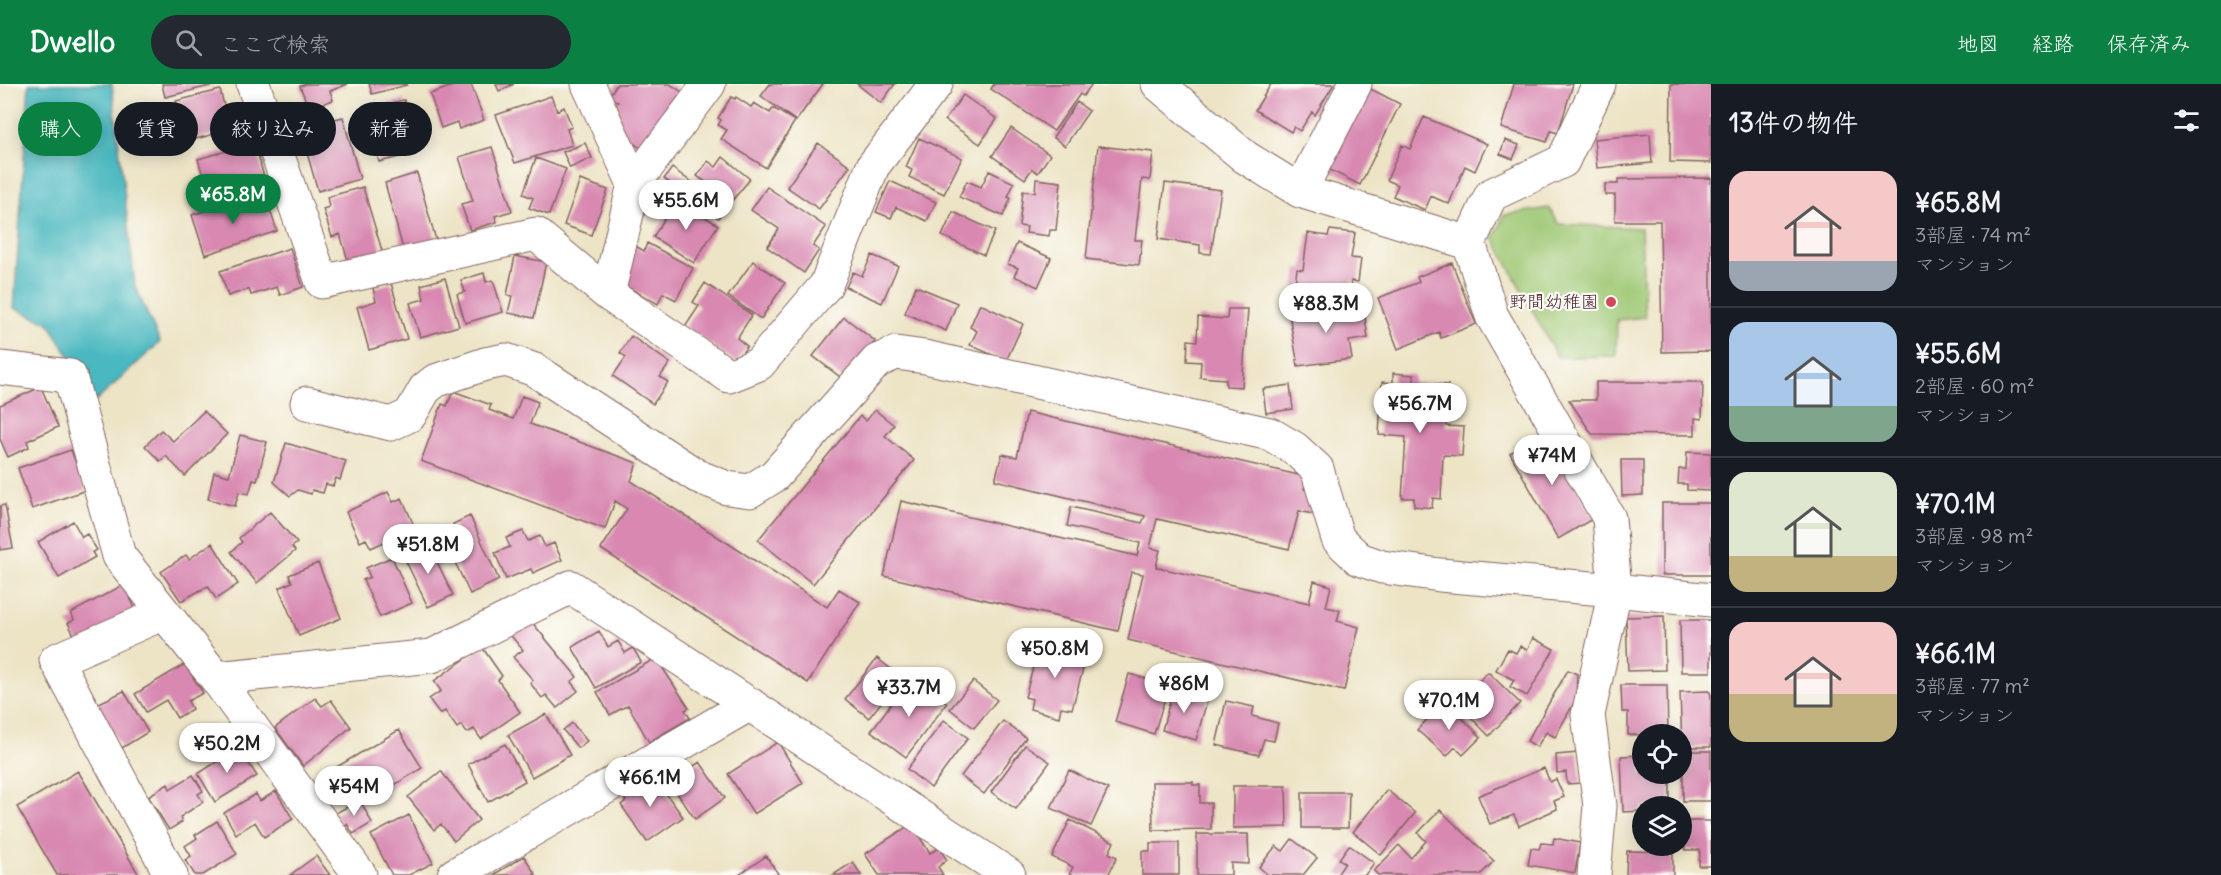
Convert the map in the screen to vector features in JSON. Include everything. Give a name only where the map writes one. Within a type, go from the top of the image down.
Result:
[{"type":"street","points":[[253,84],[322,282],[536,234],[608,294],[729,376],[759,364],[826,285],[873,166],[936,84]]},
{"type":"street","points":[[588,84],[634,184]]},
{"type":"street","points":[[608,294],[634,184],[709,84]]},
{"type":"street","points":[[1158,84],[1245,157],[1300,191],[1469,243]]},
{"type":"street","points":[[1300,191],[1355,84]]},
{"type":"street","points":[[1594,875],[1600,806],[1588,715],[1615,590],[1610,518],[1492,316],[1469,243],[1491,195],[1563,161],[1599,84]]},
{"type":"street","points":[[307,403],[391,424],[410,415],[425,389],[435,381],[485,364],[506,360],[535,370],[697,476],[727,488],[750,491],[774,476],[877,361],[896,353],[925,357],[1270,434],[1294,448],[1317,469],[1338,539],[1359,559],[1382,567],[1440,575],[1707,600]]},
{"type":"street","points":[[0,368],[70,376],[119,556],[216,678],[360,875]]},
{"type":"street","points":[[216,678],[432,656],[571,587],[1009,875]]},
{"type":"street","points":[[164,613],[56,660],[171,875]]},
{"type":"street","points":[[454,875],[750,704]]},
{"type":"green space","points":[[1549,208],[1559,224],[1641,228],[1645,317],[1617,320],[1616,356],[1557,357],[1494,238],[1504,215]]},
{"type":"water","points":[[29,84],[112,84],[114,156],[120,156],[135,286],[160,342],[96,401],[49,323],[14,308],[24,156],[102,156],[102,102],[28,102]]},
{"type":"building","points":[[162,84],[214,84],[214,85],[165,97]]},
{"type":"building","points":[[348,84],[330,91],[333,100],[328,102],[306,102],[300,86]]},
{"type":"building","points":[[369,84],[407,84],[407,85],[372,94]]},
{"type":"building","points":[[458,84],[471,84],[484,120],[459,129],[457,122],[441,128],[430,94]]},
{"type":"building","points":[[496,84],[514,84],[499,91]]},
{"type":"building","points":[[617,84],[670,84],[682,92],[642,149],[614,129],[609,114],[618,102],[609,96]]},
{"type":"building","points":[[770,84],[823,84],[796,121],[761,96]]},
{"type":"building","points":[[857,84],[895,84],[881,103]]},
{"type":"building","points":[[994,84],[1092,84],[1083,96],[1080,94],[1054,131],[991,89]]},
{"type":"building","points":[[1271,84],[1334,84],[1315,115],[1312,112],[1300,131],[1294,127],[1291,132],[1255,110]]},
{"type":"building","points":[[1514,84],[1573,84],[1558,133],[1551,131],[1547,142],[1501,128]]},
{"type":"building","points":[[1671,84],[1711,85],[1711,163],[1670,162]]},
{"type":"building","points":[[1369,88],[1400,104],[1360,185],[1324,167]]},
{"type":"building","points":[[220,90],[223,102],[210,102],[210,135],[198,138],[198,102],[176,101]]},
{"type":"building","points":[[963,95],[997,119],[980,144],[945,120]]},
{"type":"building","points":[[551,96],[557,111],[564,107],[572,127],[567,129],[572,145],[515,163],[496,115]]},
{"type":"building","points":[[731,97],[735,99],[736,97],[751,107],[754,103],[770,113],[773,108],[795,121],[766,168],[721,139],[727,130],[718,125],[721,120],[718,118]]},
{"type":"building","points":[[1077,102],[1089,111],[1065,146],[1053,137]]},
{"type":"building","points":[[343,117],[348,135],[348,156],[354,156],[360,179],[318,191],[308,156],[336,156],[336,119]]},
{"type":"building","points":[[1424,117],[1487,144],[1475,171],[1465,166],[1449,204],[1431,196],[1425,210],[1393,196],[1398,185],[1387,180],[1402,145],[1410,149]]},
{"type":"building","points":[[1011,128],[1050,155],[1038,173],[1032,169],[1025,179],[992,156]]},
{"type":"building","points":[[1650,134],[1652,163],[1597,168],[1594,139]]},
{"type":"building","points":[[919,138],[962,158],[944,194],[909,177],[912,170],[906,167]]},
{"type":"building","points":[[1505,140],[1519,145],[1513,159],[1500,154]]},
{"type":"building","points":[[585,143],[592,158],[570,168],[563,152]]},
{"type":"building","points":[[818,143],[850,166],[819,209],[787,187]]},
{"type":"building","points":[[1098,146],[1153,152],[1150,180],[1142,179],[1135,240],[1142,240],[1139,265],[1086,259]]},
{"type":"building","points":[[492,147],[512,211],[495,216],[497,222],[470,230],[461,204],[473,201],[459,157]]},
{"type":"building","points":[[210,156],[258,156],[266,185],[210,201],[198,159]]},
{"type":"building","points":[[377,156],[404,156],[379,162]]},
{"type":"building","points":[[723,157],[750,179],[718,218],[691,197],[704,181],[697,176],[708,161],[716,167]]},
{"type":"building","points":[[536,158],[566,169],[549,215],[529,208],[533,198],[523,194]]},
{"type":"building","points":[[672,168],[694,184],[687,194],[664,179]]},
{"type":"building","points":[[989,171],[1014,183],[1008,197],[1011,198],[1003,216],[959,197],[967,181],[981,187]]},
{"type":"building","points":[[417,173],[436,240],[403,249],[385,183]]},
{"type":"building","points":[[1711,178],[1711,351],[1662,352],[1660,221],[1615,221],[1615,195],[1605,195],[1605,184],[1618,184],[1618,179]]},
{"type":"building","points":[[1036,179],[1061,182],[1056,230],[1050,230],[1049,236],[1026,233],[1027,227],[1019,226],[1023,191],[1035,192]]},
{"type":"building","points":[[580,180],[608,190],[591,235],[564,225]]},
{"type":"building","points":[[890,181],[936,202],[927,221],[896,207],[891,218],[876,212]]},
{"type":"building","points":[[1165,183],[1221,190],[1211,254],[1200,253],[1200,245],[1158,239]]},
{"type":"building","points":[[363,187],[383,254],[349,264],[340,234],[332,237],[323,209],[329,207],[327,197]]},
{"type":"building","points":[[767,187],[826,227],[813,246],[819,250],[804,273],[767,247],[779,229],[751,210]]},
{"type":"building","points":[[259,198],[261,206],[268,204],[277,231],[205,255],[192,215],[229,203],[230,207]]},
{"type":"building","points":[[677,199],[718,225],[694,263],[653,237]]},
{"type":"building","points":[[953,212],[995,231],[984,255],[942,236]]},
{"type":"building","points":[[1330,230],[1355,233],[1351,258],[1361,259],[1358,282],[1351,281],[1349,299],[1294,291],[1297,269],[1303,270],[1308,233],[1328,236]]},
{"type":"building","points":[[647,243],[693,268],[676,300],[663,293],[658,304],[615,280],[634,245],[644,251]]},
{"type":"building","points":[[1017,243],[1051,258],[1038,287],[1014,276],[1018,268],[1008,264]]},
{"type":"building","points":[[290,248],[303,287],[280,295],[277,287],[251,295],[249,289],[228,296],[220,271]]},
{"type":"building","points":[[872,255],[898,266],[882,303],[846,287],[853,272],[862,276]]},
{"type":"building","points":[[515,256],[546,262],[534,318],[508,313],[512,296],[507,295]]},
{"type":"building","points":[[753,261],[785,283],[761,319],[728,296]]},
{"type":"building","points":[[1452,263],[1476,324],[1441,338],[1439,332],[1398,349],[1378,298],[1419,282],[1417,277]]},
{"type":"building","points":[[484,273],[486,282],[493,280],[503,312],[465,323],[457,294],[465,292],[461,280]]},
{"type":"building","points":[[445,278],[459,326],[420,337],[410,303],[424,299],[421,285]]},
{"type":"building","points":[[391,283],[407,339],[369,350],[357,307],[376,301],[373,288]]},
{"type":"building","points":[[705,283],[752,315],[737,338],[747,346],[736,362],[685,327],[699,306],[693,302]]},
{"type":"building","points":[[916,286],[957,303],[946,331],[905,313]]},
{"type":"building","points":[[980,304],[1023,324],[1006,361],[970,345],[977,331],[970,327]]},
{"type":"building","points":[[1322,305],[1323,311],[1364,310],[1368,338],[1349,341],[1352,359],[1298,366],[1289,314],[1309,312],[1308,307]]},
{"type":"building","points":[[1228,309],[1248,309],[1242,387],[1226,386],[1226,379],[1200,377],[1201,362],[1187,361],[1188,340],[1197,341],[1198,317],[1227,319]]},
{"type":"building","points":[[844,317],[875,341],[844,380],[813,356]]},
{"type":"building","points":[[631,336],[670,363],[660,377],[668,382],[653,404],[613,376],[626,357],[620,353]]},
{"type":"building","points":[[1393,373],[1414,375],[1414,383],[1448,385],[1446,426],[1464,427],[1462,456],[1443,455],[1441,499],[1433,498],[1432,508],[1414,506],[1414,498],[1402,498],[1406,437],[1379,435],[1382,382],[1393,383]]},
{"type":"building","points":[[1596,382],[1703,382],[1702,419],[1695,418],[1695,435],[1592,434],[1569,400],[1596,400]]},
{"type":"building","points":[[1290,385],[1293,409],[1266,413],[1263,389]]},
{"type":"building","points":[[41,387],[58,427],[27,441],[29,447],[8,457],[0,439],[0,405]]},
{"type":"building","points":[[453,391],[491,405],[489,410],[513,419],[522,396],[538,402],[530,424],[637,463],[631,481],[827,607],[839,589],[860,602],[808,683],[601,549],[627,509],[615,501],[605,529],[421,461],[442,404],[447,406]]},
{"type":"building","points":[[875,410],[894,425],[885,436],[914,460],[813,584],[758,540],[860,416],[866,421]]},
{"type":"building","points":[[204,411],[227,434],[185,476],[166,456],[160,461],[145,446],[161,430],[173,441]]},
{"type":"building","points":[[1027,412],[1307,477],[1304,489],[1318,493],[1313,514],[1299,511],[1289,549],[1157,519],[1150,548],[1160,550],[1156,567],[1309,603],[1314,581],[1331,586],[1326,607],[1340,610],[1337,621],[1359,627],[1344,691],[1128,640],[1143,574],[1131,572],[1118,631],[884,576],[901,501],[1137,556],[1140,543],[1067,526],[1071,507],[1142,523],[1145,516],[995,480],[1002,454],[1017,457]]},
{"type":"building","points":[[1546,433],[1594,518],[1558,539],[1510,453]]},
{"type":"building","points":[[240,435],[267,442],[257,481],[253,480],[249,494],[239,492],[235,506],[208,499],[214,472],[229,476]]},
{"type":"building","points":[[286,443],[346,461],[340,480],[336,478],[333,486],[326,484],[323,493],[312,490],[311,494],[298,490],[290,496],[274,482]]},
{"type":"building","points":[[71,450],[86,490],[32,509],[18,468]]},
{"type":"building","points":[[1687,452],[1711,453],[1711,491],[1687,490],[1687,484],[1678,484],[1679,469],[1686,469]]},
{"type":"building","points":[[1621,460],[1643,460],[1643,495],[1622,496]]},
{"type":"building","points":[[388,492],[393,502],[402,498],[415,528],[371,548],[366,539],[360,542],[346,512]]},
{"type":"building","points":[[1662,503],[1711,503],[1711,575],[1662,575]]},
{"type":"building","points":[[5,505],[13,548],[0,550],[0,506]]},
{"type":"building","points":[[270,512],[297,543],[292,547],[295,551],[257,583],[231,552],[242,542],[239,538]]},
{"type":"building","points":[[470,516],[499,580],[470,594],[446,543],[459,537],[453,524]]},
{"type":"building","points":[[73,521],[82,537],[87,534],[97,550],[92,552],[95,557],[59,578],[38,542]]},
{"type":"building","points":[[523,531],[528,541],[540,536],[545,547],[554,543],[562,560],[533,573],[531,569],[506,579],[495,553],[510,547],[506,538]]},
{"type":"building","points":[[212,543],[238,584],[216,599],[208,586],[181,601],[161,572],[186,555],[189,559]]},
{"type":"building","points":[[428,543],[453,595],[428,607],[403,555]]},
{"type":"building","points":[[392,557],[412,603],[380,617],[363,580],[370,577],[366,568]]},
{"type":"building","points":[[318,563],[341,618],[299,636],[279,588],[292,582],[289,575]]},
{"type":"building","points":[[123,585],[139,615],[80,647],[68,623],[74,620],[71,613]]},
{"type":"building","points":[[526,615],[577,677],[571,682],[578,691],[557,708],[546,695],[542,698],[530,683],[533,680],[513,657],[523,650],[507,631]]},
{"type":"building","points":[[1664,616],[1665,670],[1628,671],[1626,617]]},
{"type":"building","points":[[1680,620],[1711,620],[1711,672],[1681,672]]},
{"type":"building","points":[[599,631],[608,647],[618,641],[625,653],[633,648],[641,662],[596,688],[572,647]]},
{"type":"building","points":[[1533,638],[1554,649],[1527,696],[1510,687],[1514,680],[1496,670],[1508,649],[1516,653],[1520,646],[1527,650]]},
{"type":"building","points":[[1040,642],[1087,655],[1072,709],[1061,707],[1059,717],[1030,709],[1032,699],[1025,697]]},
{"type":"building","points":[[482,647],[502,676],[498,680],[520,712],[481,739],[474,729],[467,733],[461,725],[457,728],[445,711],[440,714],[429,699],[441,691],[434,681]]},
{"type":"building","points":[[656,658],[689,708],[685,710],[690,718],[649,742],[628,705],[610,715],[597,692]]},
{"type":"building","points":[[877,658],[901,677],[869,718],[845,699]]},
{"type":"building","points":[[185,664],[203,693],[188,701],[192,709],[177,718],[166,700],[146,712],[135,694]]},
{"type":"building","points":[[1568,670],[1577,674],[1576,699],[1555,737],[1546,732],[1537,747],[1527,741]]},
{"type":"building","points":[[1488,672],[1520,703],[1489,736],[1457,703]]},
{"type":"building","points":[[1129,674],[1169,685],[1154,734],[1115,722]]},
{"type":"building","points":[[973,681],[997,700],[974,728],[950,709]]},
{"type":"building","points":[[907,682],[917,690],[922,684],[947,703],[906,757],[871,731]]},
{"type":"building","points":[[1621,685],[1667,685],[1668,724],[1632,724],[1632,735],[1628,735],[1628,712],[1622,712]]},
{"type":"building","points":[[1174,687],[1195,693],[1194,697],[1207,701],[1196,740],[1162,730]]},
{"type":"building","points":[[124,691],[148,732],[122,748],[95,705]]},
{"type":"building","points":[[1709,691],[1711,695],[1711,747],[1692,747],[1692,724],[1681,724],[1680,692]]},
{"type":"building","points":[[315,698],[322,706],[331,700],[351,727],[303,766],[275,728]]},
{"type":"building","points":[[1226,701],[1254,707],[1252,716],[1278,723],[1274,741],[1264,739],[1259,755],[1216,745]]},
{"type":"building","points":[[1445,701],[1481,737],[1463,755],[1455,747],[1447,756],[1417,730]]},
{"type":"building","points":[[546,714],[570,755],[532,777],[508,735]]},
{"type":"building","points":[[944,720],[968,738],[931,788],[907,769]]},
{"type":"building","points":[[1003,721],[1026,738],[984,794],[961,776]]},
{"type":"building","points":[[572,723],[587,741],[578,748],[563,730]]},
{"type":"building","points":[[399,730],[422,768],[370,800],[366,794],[351,803],[343,789],[347,787],[335,768]]},
{"type":"building","points":[[778,742],[803,783],[754,814],[728,774]]},
{"type":"building","points":[[505,744],[525,781],[488,802],[468,764]]},
{"type":"building","points":[[237,745],[257,776],[215,802],[198,774],[224,757],[222,754]]},
{"type":"building","points":[[1025,745],[1050,762],[1016,809],[991,792]]},
{"type":"building","points":[[1692,751],[1711,751],[1711,801],[1692,801],[1692,796],[1683,796],[1683,784],[1692,784]]},
{"type":"building","points":[[1578,753],[1581,783],[1567,784],[1566,772],[1557,773],[1556,755]]},
{"type":"building","points":[[1632,755],[1632,784],[1670,784],[1670,796],[1632,796],[1632,812],[1623,812],[1621,756]]},
{"type":"building","points":[[700,762],[725,798],[695,819],[677,793],[685,788],[679,780],[694,770],[692,767]]},
{"type":"building","points":[[1544,768],[1550,782],[1556,779],[1564,797],[1554,801],[1557,809],[1519,826],[1514,815],[1490,824],[1478,796]]},
{"type":"building","points":[[1069,770],[1108,789],[1091,826],[1051,808]]},
{"type":"building","points":[[78,771],[139,875],[57,875],[17,807]]},
{"type":"building","points":[[441,771],[479,820],[454,841],[441,824],[434,830],[408,797]]},
{"type":"building","points":[[652,774],[683,817],[647,842],[621,805],[626,801],[622,795]]},
{"type":"building","points":[[193,775],[203,791],[198,794],[203,802],[180,817],[182,822],[169,830],[148,796],[168,784],[170,789]]},
{"type":"building","points":[[1152,782],[1193,782],[1193,785],[1200,785],[1200,803],[1211,803],[1211,829],[1153,830]]},
{"type":"building","points":[[1233,786],[1286,786],[1287,827],[1233,828]]},
{"type":"building","points":[[1387,790],[1415,813],[1381,855],[1353,832]]},
{"type":"building","points":[[276,791],[293,819],[264,837],[255,822],[236,834],[224,813],[256,794],[260,801]]},
{"type":"building","points":[[1302,792],[1349,792],[1348,828],[1302,828]]},
{"type":"building","points":[[360,800],[372,823],[353,834],[347,824],[342,827],[334,814]]},
{"type":"building","points":[[1440,810],[1494,861],[1480,875],[1378,875],[1374,871],[1399,845],[1411,858],[1426,841],[1418,833]]},
{"type":"building","points":[[409,815],[433,863],[409,875],[392,875],[371,835]]},
{"type":"building","points":[[1070,820],[1114,842],[1109,853],[1117,857],[1108,875],[1069,875],[1073,867],[1052,857]]},
{"type":"building","points":[[217,821],[237,854],[203,875],[195,875],[185,860],[191,856],[185,846],[197,838],[195,835]]},
{"type":"building","points":[[1692,821],[1711,821],[1711,866],[1699,866],[1700,850],[1692,850]]},
{"type":"building","points":[[911,824],[930,853],[939,848],[947,860],[938,867],[943,875],[879,875],[865,854]]},
{"type":"building","points":[[1197,834],[1248,834],[1249,864],[1231,863],[1231,875],[1197,875]]},
{"type":"building","points":[[1554,838],[1580,843],[1575,873],[1528,865],[1531,848],[1539,849],[1541,843],[1553,844]]},
{"type":"building","points":[[1292,839],[1317,858],[1303,875],[1268,875],[1259,867],[1276,846],[1283,851]]},
{"type":"building","points":[[1150,843],[1179,843],[1179,875],[1142,875],[1142,851],[1150,851]]},
{"type":"building","points":[[1349,845],[1374,863],[1365,875],[1337,875],[1345,863],[1339,859]]},
{"type":"building","points":[[1627,851],[1632,851],[1632,856],[1673,856],[1673,875],[1626,875]]},
{"type":"building","points":[[316,856],[330,875],[290,875]]},
{"type":"building","points":[[524,856],[536,875],[493,875]]},
{"type":"building","points":[[766,856],[779,875],[739,875]]},
{"type":"building","points":[[853,862],[861,875],[833,875]]},
{"type":"place","name":"野間幼稚園","points":[[1611,302]]}]
